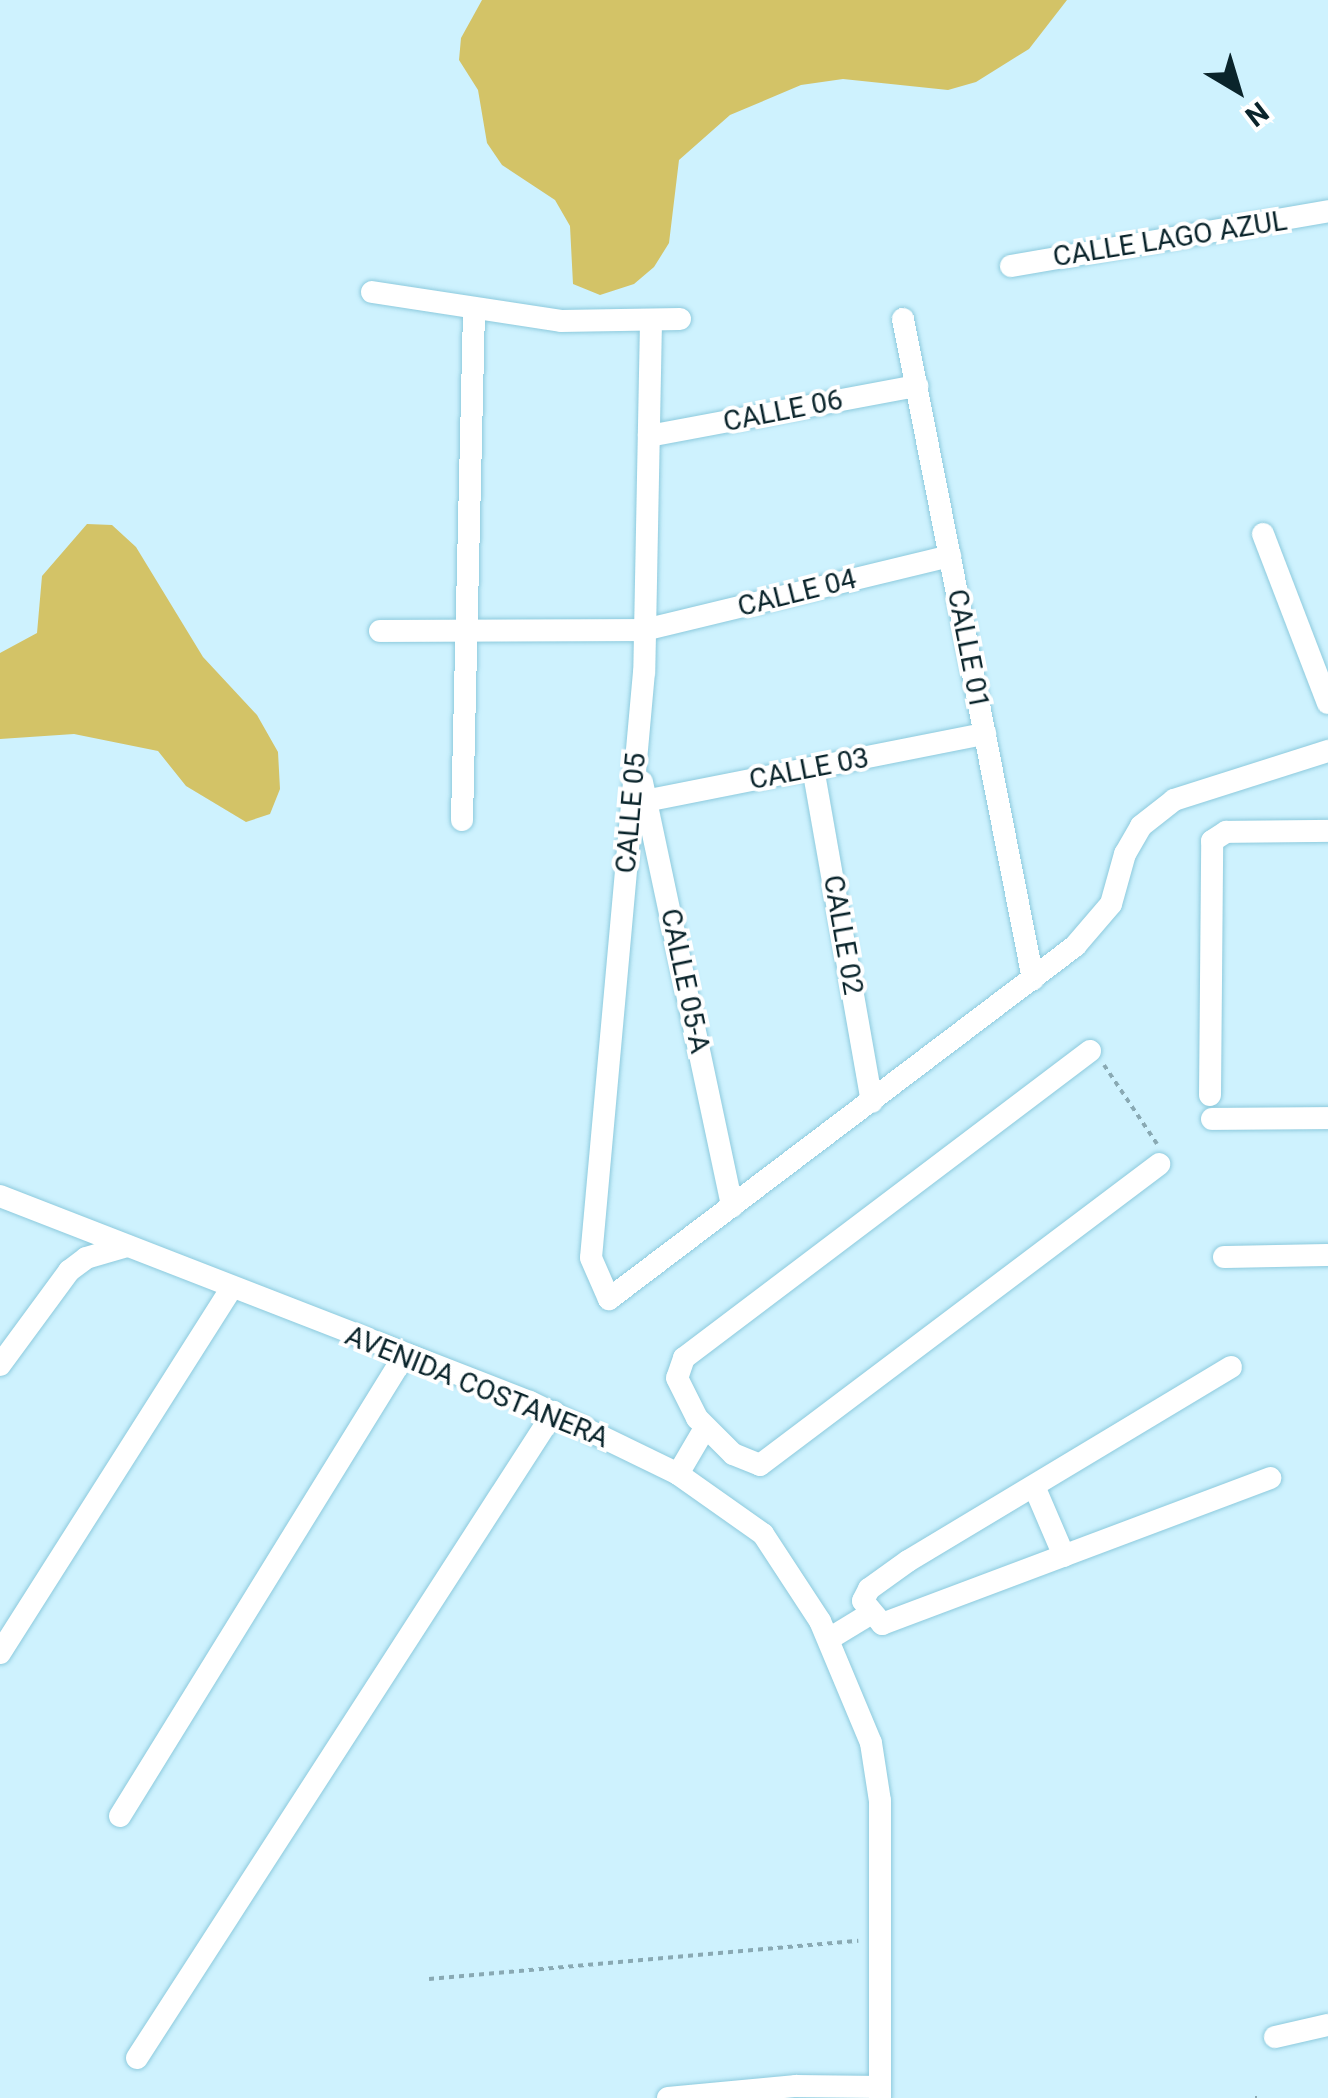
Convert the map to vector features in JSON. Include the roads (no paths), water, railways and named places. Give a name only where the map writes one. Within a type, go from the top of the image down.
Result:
[{"type":"street","name":"CALLE LAGO AZUL","points":[[1011,266],[1328,212]]},
{"type":"street","points":[[372,292],[561,321],[680,319]]},
{"type":"street","points":[[462,820],[474,309]]},
{"type":"street","name":"CALLE 01","points":[[904,319],[1033,980]]},
{"type":"street","name":"CALLE 05","points":[[651,321],[644,630],[636,754],[639,802],[591,1258],[610,1299],[732,1207]]},
{"type":"street","name":"CALLE 06","points":[[648,436],[917,386]]},
{"type":"street","points":[[1263,534],[1328,703]]},
{"type":"street","name":"CALLE 04","points":[[380,631],[644,630],[950,556]]},
{"type":"street","name":"CALLE 03","points":[[639,802],[985,734]]},
{"type":"street","points":[[732,1207],[1033,980],[1102,918],[1141,826],[1174,800],[1328,751]]},
{"type":"street","name":"CALLE 02","points":[[812,768],[872,1102]]},
{"type":"street","name":"CALLE 05-A","points":[[639,802],[732,1207]]},
{"type":"street","points":[[1210,1095],[1212,841],[1226,832],[1328,831]]},
{"type":"street","points":[[1090,1051],[684,1358],[677,1378],[706,1428],[733,1454],[760,1465],[1159,1164]]},
{"type":"street","points":[[1212,1119],[1328,1118]]},
{"type":"street","name":"AVENIDA COSTANERA","points":[[0,1196],[230,1290],[554,1412],[678,1474],[764,1534],[829,1639],[862,1712],[877,1771],[880,2092]]},
{"type":"street","points":[[0,1365],[68,1272],[86,1258],[127,1246]]},
{"type":"street","points":[[1224,1257],[1328,1256]]},
{"type":"street","points":[[0,1653],[230,1290]]},
{"type":"street","points":[[120,1816],[404,1356]]},
{"type":"street","points":[[1231,1368],[879,1580],[863,1596],[870,1614],[882,1624],[1270,1478]]},
{"type":"street","points":[[138,2058],[554,1412]]},
{"type":"street","points":[[678,1474],[706,1428]]},
{"type":"street","points":[[1034,1486],[1064,1556]]},
{"type":"street","points":[[829,1639],[870,1614]]},
{"type":"street","points":[[1275,2036],[1328,2025]]},
{"type":"street","points":[[668,2098],[796,2086],[880,2092]]}]
